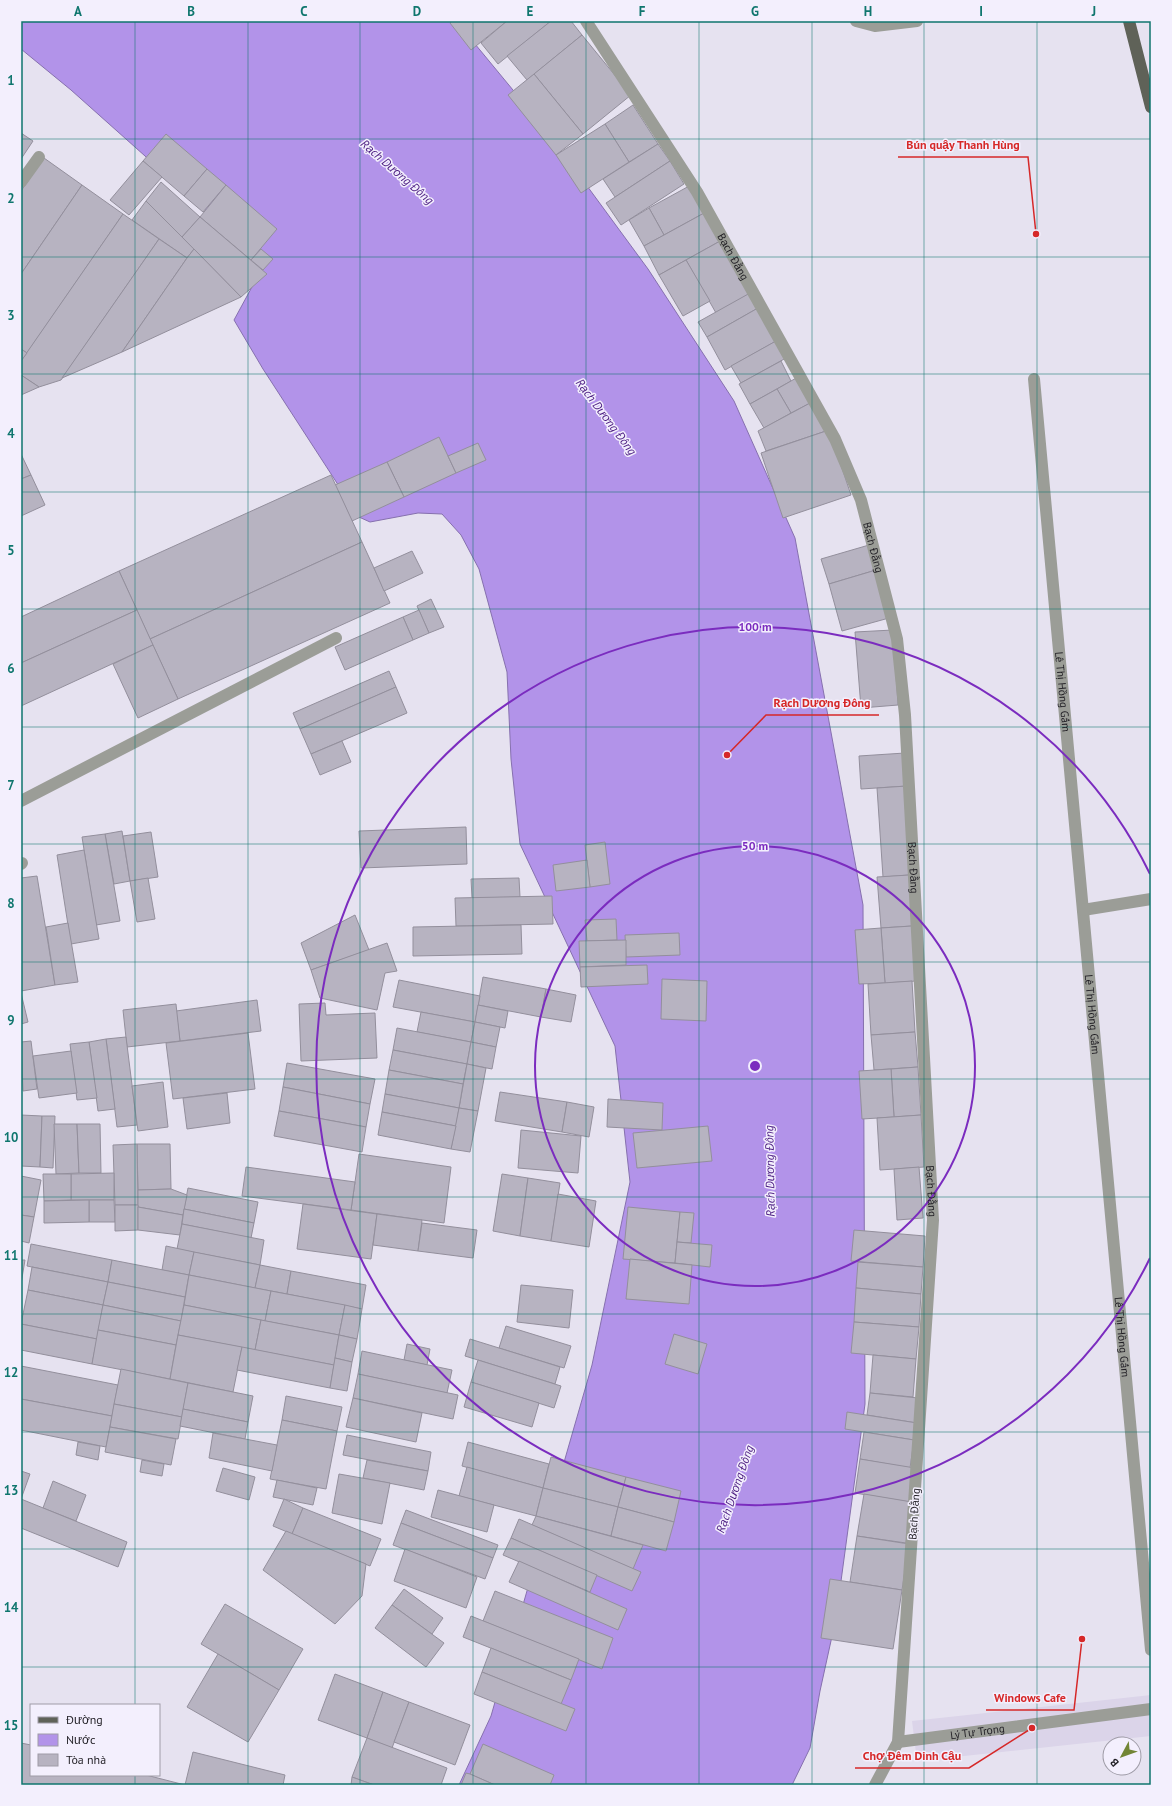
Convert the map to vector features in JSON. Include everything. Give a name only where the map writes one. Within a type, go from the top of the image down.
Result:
[{"type":"main road","points":[[1129,21],[1151,107]]},
{"type":"street","name":"Bạch Đằng","points":[[586,21],[697,192],[835,438],[861,500],[897,639],[906,722],[933,1220],[898,1742],[875,1785]]},
{"type":"street","points":[[856,21],[875,26],[917,21]]},
{"type":"street","points":[[21,182],[38,157]]},
{"type":"street","name":"Lê Thị Hồng Gấm","points":[[1034,378],[1151,1650]]},
{"type":"street","points":[[21,801],[336,638]]},
{"type":"street","points":[[1083,910],[1151,899]]},
{"type":"street","name":"Lý Tự Trọng","points":[[898,1742],[1151,1709]]},
{"type":"shaded area","points":[[1151,1695],[1151,1736],[1102,1736],[1102,1741],[917,1761],[912,1721]]},
{"type":"water","points":[[21,21],[456,21],[546,130],[648,269],[734,401],[795,538],[863,905],[865,1404],[836,1618],[820,1691],[810,1748],[792,1785],[459,1785],[491,1716],[592,1365],[630,1182],[615,1046],[520,844],[511,759],[507,672],[479,569],[461,535],[442,514],[418,513],[370,522],[359,517],[263,369],[234,320],[265,263],[71,90],[21,49]]},
{"type":"building","points":[[452,21],[507,21],[471,50],[450,23]]},
{"type":"building","points":[[507,21],[551,21],[498,64],[481,43]]},
{"type":"building","points":[[551,21],[571,21],[582,35],[527,80],[507,56]]},
{"type":"building","points":[[582,35],[631,95],[583,134],[534,74]]},
{"type":"building","points":[[534,74],[583,134],[556,155],[508,95]]},
{"type":"building","points":[[633,105],[658,144],[629,162],[605,124]]},
{"type":"building","points":[[605,124],[629,162],[581,193],[556,155]]},
{"type":"building","points":[[21,133],[33,141],[21,159]]},
{"type":"building","points":[[166,134],[207,169],[184,196],[143,161]]},
{"type":"building","points":[[658,144],[670,161],[615,197],[603,179]]},
{"type":"building","points":[[44,158],[82,185],[21,274],[21,191]]},
{"type":"building","points":[[143,161],[162,177],[129,215],[110,200]]},
{"type":"building","points":[[670,161],[684,184],[621,225],[606,203]]},
{"type":"building","points":[[207,169],[226,185],[203,212],[184,196]]},
{"type":"building","points":[[161,182],[200,217],[182,237],[146,201]]},
{"type":"building","points":[[82,185],[123,214],[27,353],[21,349],[21,274]]},
{"type":"building","points":[[226,185],[277,229],[251,260],[200,217]]},
{"type":"building","points":[[691,185],[706,212],[664,235],[649,208]]},
{"type":"building","points":[[146,201],[194,249],[187,258],[132,220]]},
{"type":"building","points":[[649,208],[664,235],[644,246],[629,220]]},
{"type":"building","points":[[706,212],[722,240],[659,275],[644,246]]},
{"type":"building","points":[[123,214],[159,239],[61,380],[39,387],[21,375],[21,361]]},
{"type":"building","points":[[200,217],[267,274],[241,297],[182,237]]},
{"type":"building","points":[[159,239],[187,258],[122,352],[62,378]]},
{"type":"building","points":[[722,240],[751,293],[716,313],[686,260]]},
{"type":"building","points":[[194,249],[241,297],[122,352],[187,258]]},
{"type":"building","points":[[261,249],[273,259],[263,270],[251,260]]},
{"type":"building","points":[[686,260],[710,301],[683,316],[659,275]]},
{"type":"building","points":[[750,293],[758,308],[707,337],[698,322]]},
{"type":"building","points":[[758,308],[776,341],[725,370],[707,337]]},
{"type":"building","points":[[776,341],[786,358],[741,383],[731,366]]},
{"type":"building","points":[[21,349],[27,353],[21,361]]},
{"type":"building","points":[[781,361],[791,381],[750,404],[739,384]]},
{"type":"building","points":[[21,375],[39,387],[21,395]]},
{"type":"building","points":[[798,377],[812,402],[791,413],[777,389]]},
{"type":"building","points":[[777,389],[791,413],[764,428],[750,404]]},
{"type":"building","points":[[812,402],[829,430],[766,451],[758,431]]},
{"type":"building","points":[[829,430],[851,495],[783,518],[761,453]]},
{"type":"building","points":[[439,437],[456,473],[404,497],[387,462]]},
{"type":"building","points":[[478,443],[486,460],[456,473],[448,456]]},
{"type":"building","points":[[21,454],[31,475],[21,479]]},
{"type":"building","points":[[387,462],[404,497],[352,521],[335,485]]},
{"type":"building","points":[[31,475],[45,505],[21,516],[21,479]]},
{"type":"building","points":[[331,475],[362,542],[150,639],[119,571]]},
{"type":"building","points":[[362,542],[390,603],[178,699],[150,639]]},
{"type":"building","points":[[869,545],[876,570],[829,584],[821,559]]},
{"type":"building","points":[[412,551],[423,573],[384,591],[374,568]]},
{"type":"building","points":[[876,570],[889,618],[842,631],[829,584]]},
{"type":"building","points":[[119,571],[137,610],[21,663],[21,617]]},
{"type":"building","points":[[431,599],[444,627],[429,633],[417,606]]},
{"type":"building","points":[[137,610],[153,645],[21,706],[21,663]]},
{"type":"building","points":[[419,610],[429,633],[413,640],[403,617]]},
{"type":"building","points":[[403,617],[413,640],[345,670],[335,647]]},
{"type":"building","points":[[893,630],[898,705],[861,708],[855,632]]},
{"type":"building","points":[[153,645],[178,699],[138,718],[113,664]]},
{"type":"building","points":[[389,671],[396,687],[300,729],[293,713]]},
{"type":"building","points":[[396,687],[407,713],[311,754],[300,729]]},
{"type":"building","points":[[342,741],[351,762],[320,775],[311,754]]},
{"type":"building","points":[[905,753],[907,786],[861,789],[859,756]]},
{"type":"building","points":[[907,786],[909,875],[883,877],[877,788]]},
{"type":"building","points":[[466,827],[467,864],[361,868],[359,831]]},
{"type":"building","points":[[122,831],[130,881],[114,884],[105,834]]},
{"type":"building","points":[[151,832],[158,877],[130,881],[123,836]]},
{"type":"building","points":[[105,834],[120,921],[96,925],[82,837]]},
{"type":"building","points":[[605,842],[610,884],[590,887],[585,845]]},
{"type":"building","points":[[84,850],[99,939],[71,944],[57,855]]},
{"type":"building","points":[[587,860],[590,887],[556,891],[553,865]]},
{"type":"building","points":[[909,875],[912,926],[881,928],[877,877]]},
{"type":"building","points":[[37,876],[55,985],[21,991],[21,878]]},
{"type":"building","points":[[148,878],[155,919],[137,922],[130,881]]},
{"type":"building","points":[[519,878],[520,897],[472,898],[471,879]]},
{"type":"building","points":[[552,896],[553,924],[456,926],[455,898]]},
{"type":"building","points":[[355,915],[369,950],[311,970],[301,943]]},
{"type":"building","points":[[616,919],[617,940],[587,941],[585,920]]},
{"type":"building","points":[[68,923],[78,982],[55,985],[46,927]]},
{"type":"building","points":[[521,925],[522,954],[413,956],[413,927]]},
{"type":"building","points":[[912,926],[916,981],[885,983],[881,928]]},
{"type":"building","points":[[881,928],[885,983],[859,984],[855,930]]},
{"type":"building","points":[[679,933],[680,955],[626,957],[625,935]]},
{"type":"building","points":[[626,940],[626,965],[580,967],[579,941]]},
{"type":"building","points":[[387,943],[397,971],[385,973],[377,1010],[320,998],[311,970]]},
{"type":"building","points":[[647,965],[648,984],[581,987],[580,967]]},
{"type":"building","points":[[483,977],[546,989],[541,1017],[478,1005]]},
{"type":"building","points":[[662,979],[707,981],[706,1021],[661,1019]]},
{"type":"building","points":[[399,980],[480,996],[475,1022],[393,1007]]},
{"type":"building","points":[[912,981],[915,1032],[871,1035],[868,984]]},
{"type":"building","points":[[546,989],[576,995],[571,1022],[541,1017]]},
{"type":"building","points":[[21,993],[28,1022],[21,1024]]},
{"type":"building","points":[[257,1000],[261,1031],[180,1041],[176,1011]]},
{"type":"building","points":[[325,1003],[326,1015],[375,1013],[377,1058],[301,1061],[299,1004]]},
{"type":"building","points":[[176,1004],[180,1041],[127,1047],[123,1010]]},
{"type":"building","points":[[478,1005],[508,1011],[505,1028],[475,1022]]},
{"type":"building","points":[[421,1012],[475,1022],[471,1042],[417,1032]]},
{"type":"building","points":[[475,1022],[500,1027],[496,1047],[471,1042]]},
{"type":"building","points":[[397,1028],[471,1042],[467,1064],[393,1050]]},
{"type":"building","points":[[915,1032],[918,1067],[874,1070],[871,1035]]},
{"type":"building","points":[[248,1033],[255,1089],[173,1099],[166,1043]]},
{"type":"building","points":[[126,1037],[137,1125],[117,1127],[106,1039]]},
{"type":"building","points":[[106,1039],[115,1109],[98,1111],[89,1042]]},
{"type":"building","points":[[31,1041],[37,1089],[23,1091],[21,1042]]},
{"type":"building","points":[[89,1042],[97,1098],[77,1100],[70,1044]]},
{"type":"building","points":[[471,1042],[496,1047],[492,1069],[467,1064]]},
{"type":"building","points":[[393,1050],[467,1064],[463,1084],[389,1070]]},
{"type":"building","points":[[71,1051],[77,1093],[39,1098],[33,1056]]},
{"type":"building","points":[[287,1063],[375,1079],[370,1104],[283,1087]]},
{"type":"building","points":[[467,1064],[486,1068],[478,1111],[459,1108]]},
{"type":"building","points":[[918,1067],[921,1115],[894,1117],[891,1069]]},
{"type":"building","points":[[891,1069],[894,1117],[862,1119],[859,1071]]},
{"type":"building","points":[[389,1070],[463,1084],[459,1108],[385,1094]]},
{"type":"building","points":[[163,1082],[168,1127],[138,1131],[132,1086]]},
{"type":"building","points":[[283,1087],[370,1104],[366,1127],[279,1111]]},
{"type":"building","points":[[500,1092],[567,1102],[562,1132],[495,1121]]},
{"type":"building","points":[[227,1093],[230,1123],[187,1129],[183,1098]]},
{"type":"building","points":[[385,1094],[459,1108],[456,1126],[382,1112]]},
{"type":"building","points":[[608,1099],[663,1103],[662,1130],[607,1127]]},
{"type":"building","points":[[567,1102],[594,1107],[589,1137],[562,1132]]},
{"type":"building","points":[[459,1108],[478,1111],[470,1152],[451,1149]]},
{"type":"building","points":[[279,1111],[366,1127],[362,1152],[274,1136]]},
{"type":"building","points":[[382,1112],[456,1126],[451,1149],[378,1135]]},
{"type":"building","points":[[21,1115],[42,1116],[40,1167],[21,1166]]},
{"type":"building","points":[[921,1115],[924,1167],[880,1170],[877,1118]]},
{"type":"building","points":[[42,1116],[55,1116],[53,1168],[40,1167]]},
{"type":"building","points":[[54,1124],[77,1124],[79,1173],[56,1174]]},
{"type":"building","points":[[77,1124],[100,1124],[101,1173],[79,1173]]},
{"type":"building","points":[[708,1126],[712,1161],[637,1168],[633,1133]]},
{"type":"building","points":[[521,1130],[581,1136],[578,1173],[518,1168]]},
{"type":"building","points":[[137,1144],[170,1144],[171,1189],[138,1190]]},
{"type":"building","points":[[137,1144],[138,1205],[115,1205],[113,1145]]},
{"type":"building","points":[[359,1154],[451,1167],[444,1223],[351,1210]]},
{"type":"building","points":[[246,1167],[355,1182],[351,1210],[242,1196]]},
{"type":"building","points":[[919,1167],[923,1218],[897,1220],[894,1169]]},
{"type":"building","points":[[114,1173],[114,1200],[71,1200],[71,1174]]},
{"type":"building","points":[[43,1174],[71,1174],[71,1200],[44,1201]]},
{"type":"building","points":[[502,1174],[528,1178],[520,1236],[493,1231]]},
{"type":"building","points":[[21,1176],[41,1180],[34,1217],[21,1215]]},
{"type":"building","points":[[528,1178],[560,1183],[551,1241],[520,1236]]},
{"type":"building","points":[[188,1188],[258,1202],[254,1223],[184,1209]]},
{"type":"building","points":[[171,1189],[187,1195],[183,1215],[138,1207],[138,1190]]},
{"type":"building","points":[[558,1194],[596,1201],[589,1247],[551,1241]]},
{"type":"building","points":[[89,1200],[114,1200],[115,1222],[89,1222]]},
{"type":"building","points":[[89,1200],[89,1222],[44,1223],[44,1201]]},
{"type":"building","points":[[303,1204],[377,1214],[371,1259],[297,1249]]},
{"type":"building","points":[[115,1205],[138,1205],[138,1230],[115,1231]]},
{"type":"building","points":[[138,1207],[183,1215],[180,1235],[138,1230]]},
{"type":"building","points":[[628,1207],[680,1212],[675,1263],[623,1259]]},
{"type":"building","points":[[184,1209],[254,1223],[251,1238],[182,1224]]},
{"type":"building","points":[[680,1212],[694,1213],[691,1243],[677,1242]]},
{"type":"building","points":[[377,1214],[422,1220],[418,1251],[373,1245]]},
{"type":"building","points":[[21,1215],[34,1217],[29,1243],[21,1241]]},
{"type":"building","points":[[422,1223],[477,1230],[473,1258],[418,1251]]},
{"type":"building","points":[[182,1224],[264,1240],[260,1265],[177,1249]]},
{"type":"building","points":[[854,1230],[925,1236],[923,1267],[851,1261]]},
{"type":"building","points":[[677,1242],[712,1245],[710,1267],[675,1263]]},
{"type":"building","points":[[31,1244],[112,1260],[108,1282],[27,1266]]},
{"type":"building","points":[[166,1246],[194,1252],[189,1275],[162,1270]]},
{"type":"building","points":[[194,1252],[260,1265],[255,1288],[189,1275]]},
{"type":"building","points":[[630,1259],[692,1265],[689,1304],[626,1299]]},
{"type":"building","points":[[21,1260],[25,1260],[21,1284]]},
{"type":"building","points":[[112,1260],[189,1275],[185,1297],[108,1282]]},
{"type":"building","points":[[858,1262],[923,1267],[921,1294],[856,1288]]},
{"type":"building","points":[[260,1265],[291,1271],[287,1294],[255,1288]]},
{"type":"building","points":[[32,1267],[108,1282],[103,1305],[28,1290]]},
{"type":"building","points":[[291,1271],[366,1285],[362,1309],[287,1294]]},
{"type":"building","points":[[189,1275],[271,1291],[265,1321],[184,1305]]},
{"type":"building","points":[[108,1282],[185,1297],[181,1321],[103,1305]]},
{"type":"building","points":[[521,1285],[573,1290],[569,1328],[517,1322]]},
{"type":"building","points":[[856,1288],[921,1294],[919,1327],[854,1322]]},
{"type":"building","points":[[28,1290],[103,1305],[97,1339],[21,1324]]},
{"type":"building","points":[[271,1291],[345,1305],[339,1335],[265,1321]]},
{"type":"building","points":[[103,1305],[181,1321],[176,1345],[98,1330]]},
{"type":"building","points":[[184,1305],[261,1320],[255,1350],[178,1335]]},
{"type":"building","points":[[345,1305],[362,1309],[357,1339],[339,1335]]},
{"type":"building","points":[[261,1320],[339,1335],[334,1365],[255,1350]]},
{"type":"building","points":[[854,1322],[919,1327],[916,1359],[851,1353]]},
{"type":"building","points":[[21,1324],[97,1339],[92,1364],[21,1350]]},
{"type":"building","points":[[506,1326],[571,1346],[564,1368],[499,1348]]},
{"type":"building","points":[[98,1330],[176,1345],[170,1379],[92,1364]]},
{"type":"building","points":[[674,1334],[707,1344],[698,1374],[665,1364]]},
{"type":"building","points":[[178,1335],[242,1347],[233,1392],[170,1379]]},
{"type":"building","points":[[339,1335],[357,1339],[352,1362],[335,1358]]},
{"type":"building","points":[[470,1339],[560,1367],[555,1384],[465,1356]]},
{"type":"building","points":[[407,1344],[430,1349],[427,1365],[404,1360]]},
{"type":"building","points":[[242,1347],[334,1365],[330,1388],[237,1370]]},
{"type":"building","points":[[362,1351],[452,1370],[447,1393],[358,1374]]},
{"type":"building","points":[[873,1355],[916,1359],[913,1397],[870,1393]]},
{"type":"building","points":[[335,1358],[352,1362],[347,1391],[330,1388]]},
{"type":"building","points":[[478,1360],[561,1386],[554,1408],[471,1382]]},
{"type":"building","points":[[21,1366],[118,1385],[112,1416],[21,1399]]},
{"type":"building","points":[[121,1369],[188,1383],[182,1417],[114,1404]]},
{"type":"building","points":[[358,1374],[458,1395],[453,1419],[353,1398]]},
{"type":"building","points":[[471,1382],[539,1403],[532,1427],[464,1407]]},
{"type":"building","points":[[188,1383],[253,1396],[248,1422],[183,1409]]},
{"type":"building","points":[[870,1393],[918,1398],[917,1423],[867,1415]]},
{"type":"building","points":[[286,1396],[342,1407],[337,1431],[282,1420]]},
{"type":"building","points":[[353,1398],[422,1413],[416,1442],[346,1427]]},
{"type":"building","points":[[21,1399],[112,1416],[106,1447],[21,1430]]},
{"type":"building","points":[[114,1404],[182,1417],[178,1439],[110,1427]]},
{"type":"building","points":[[183,1409],[248,1422],[245,1439],[180,1426]]},
{"type":"building","points":[[847,1412],[917,1423],[914,1440],[845,1429]]},
{"type":"building","points":[[282,1420],[337,1431],[326,1489],[270,1479]]},
{"type":"building","points":[[110,1427],[176,1439],[171,1465],[105,1452]]},
{"type":"building","points":[[864,1432],[914,1440],[910,1468],[860,1459]]},
{"type":"building","points":[[213,1433],[277,1445],[272,1471],[209,1458]]},
{"type":"building","points":[[347,1435],[431,1452],[428,1471],[343,1455]]},
{"type":"building","points":[[78,1442],[100,1446],[98,1460],[76,1455]]},
{"type":"building","points":[[468,1442],[549,1464],[543,1488],[462,1466]]},
{"type":"building","points":[[551,1457],[626,1477],[618,1507],[543,1488]]},
{"type":"building","points":[[860,1459],[915,1468],[909,1502],[855,1493]]},
{"type":"building","points":[[142,1460],[164,1464],[162,1476],[140,1472]]},
{"type":"building","points":[[367,1460],[428,1471],[424,1490],[363,1478]]},
{"type":"building","points":[[467,1467],[543,1488],[536,1516],[459,1496]]},
{"type":"building","points":[[223,1468],[255,1477],[249,1500],[216,1491]]},
{"type":"building","points":[[21,1471],[30,1474],[21,1499]]},
{"type":"building","points":[[339,1474],[390,1483],[382,1524],[332,1513]]},
{"type":"building","points":[[626,1477],[681,1491],[674,1522],[618,1507]]},
{"type":"building","points":[[277,1480],[317,1488],[313,1505],[273,1497]]},
{"type":"building","points":[[53,1481],[86,1495],[76,1521],[43,1508]]},
{"type":"building","points":[[543,1488],[618,1507],[611,1536],[536,1516]]},
{"type":"building","points":[[438,1490],[494,1505],[487,1532],[431,1517]]},
{"type":"building","points":[[864,1494],[912,1502],[906,1543],[857,1536]]},
{"type":"building","points":[[21,1499],[127,1542],[118,1567],[21,1528]]},
{"type":"building","points":[[284,1499],[303,1508],[292,1534],[273,1526]]},
{"type":"building","points":[[618,1507],[674,1522],[666,1551],[611,1536]]},
{"type":"building","points":[[303,1508],[381,1539],[370,1566],[292,1534]]},
{"type":"building","points":[[406,1510],[498,1545],[493,1558],[401,1523]]},
{"type":"building","points":[[536,1516],[643,1545],[633,1569],[532,1525]]},
{"type":"building","points":[[519,1519],[641,1572],[632,1591],[511,1538]]},
{"type":"building","points":[[401,1523],[493,1558],[485,1579],[393,1545]]},
{"type":"building","points":[[286,1531],[366,1564],[362,1596],[335,1624],[263,1570]]},
{"type":"building","points":[[857,1536],[909,1544],[902,1590],[850,1582]]},
{"type":"building","points":[[511,1538],[597,1575],[590,1592],[503,1555]]},
{"type":"building","points":[[405,1549],[477,1577],[466,1608],[394,1581]]},
{"type":"building","points":[[519,1561],[627,1609],[618,1630],[509,1582]]},
{"type":"building","points":[[830,1579],[902,1590],[893,1649],[821,1638]]},
{"type":"building","points":[[404,1589],[443,1618],[432,1634],[392,1605]]},
{"type":"building","points":[[495,1591],[613,1638],[602,1669],[483,1621]]},
{"type":"building","points":[[225,1604],[303,1649],[279,1690],[201,1644]]},
{"type":"building","points":[[392,1605],[444,1643],[426,1667],[375,1628]]},
{"type":"building","points":[[471,1616],[579,1659],[571,1680],[463,1637]]},
{"type":"building","points":[[491,1648],[571,1680],[561,1704],[482,1672]]},
{"type":"building","points":[[218,1654],[279,1690],[248,1742],[187,1707]]},
{"type":"building","points":[[482,1672],[575,1709],[566,1731],[474,1694]]},
{"type":"building","points":[[335,1674],[383,1692],[367,1738],[318,1720]]},
{"type":"building","points":[[383,1692],[409,1702],[392,1748],[367,1738]]},
{"type":"building","points":[[409,1702],[470,1725],[455,1765],[394,1742]]},
{"type":"building","points":[[367,1738],[447,1768],[441,1785],[374,1785],[352,1777]]},
{"type":"building","points":[[21,1743],[30,1745],[30,1776],[150,1776],[185,1785],[21,1785]]},
{"type":"building","points":[[483,1744],[554,1775],[550,1785],[495,1785],[470,1774]]},
{"type":"building","points":[[193,1752],[285,1775],[283,1785],[185,1785]]},
{"type":"building","points":[[466,1773],[470,1774],[495,1785],[461,1785]]},
{"type":"building","points":[[352,1777],[374,1785],[351,1785]]},
{"type":"place","name":"Bún quậy Thanh Hùng","points":[[1036,234]]},
{"type":"place","name":"Rạch Dương Đông","points":[[727,755]]},
{"type":"place","name":"Windows Cafe","points":[[1082,1639]]},
{"type":"place","name":"Chợ Đêm Dinh Cậu","points":[[1032,1728]]}]
